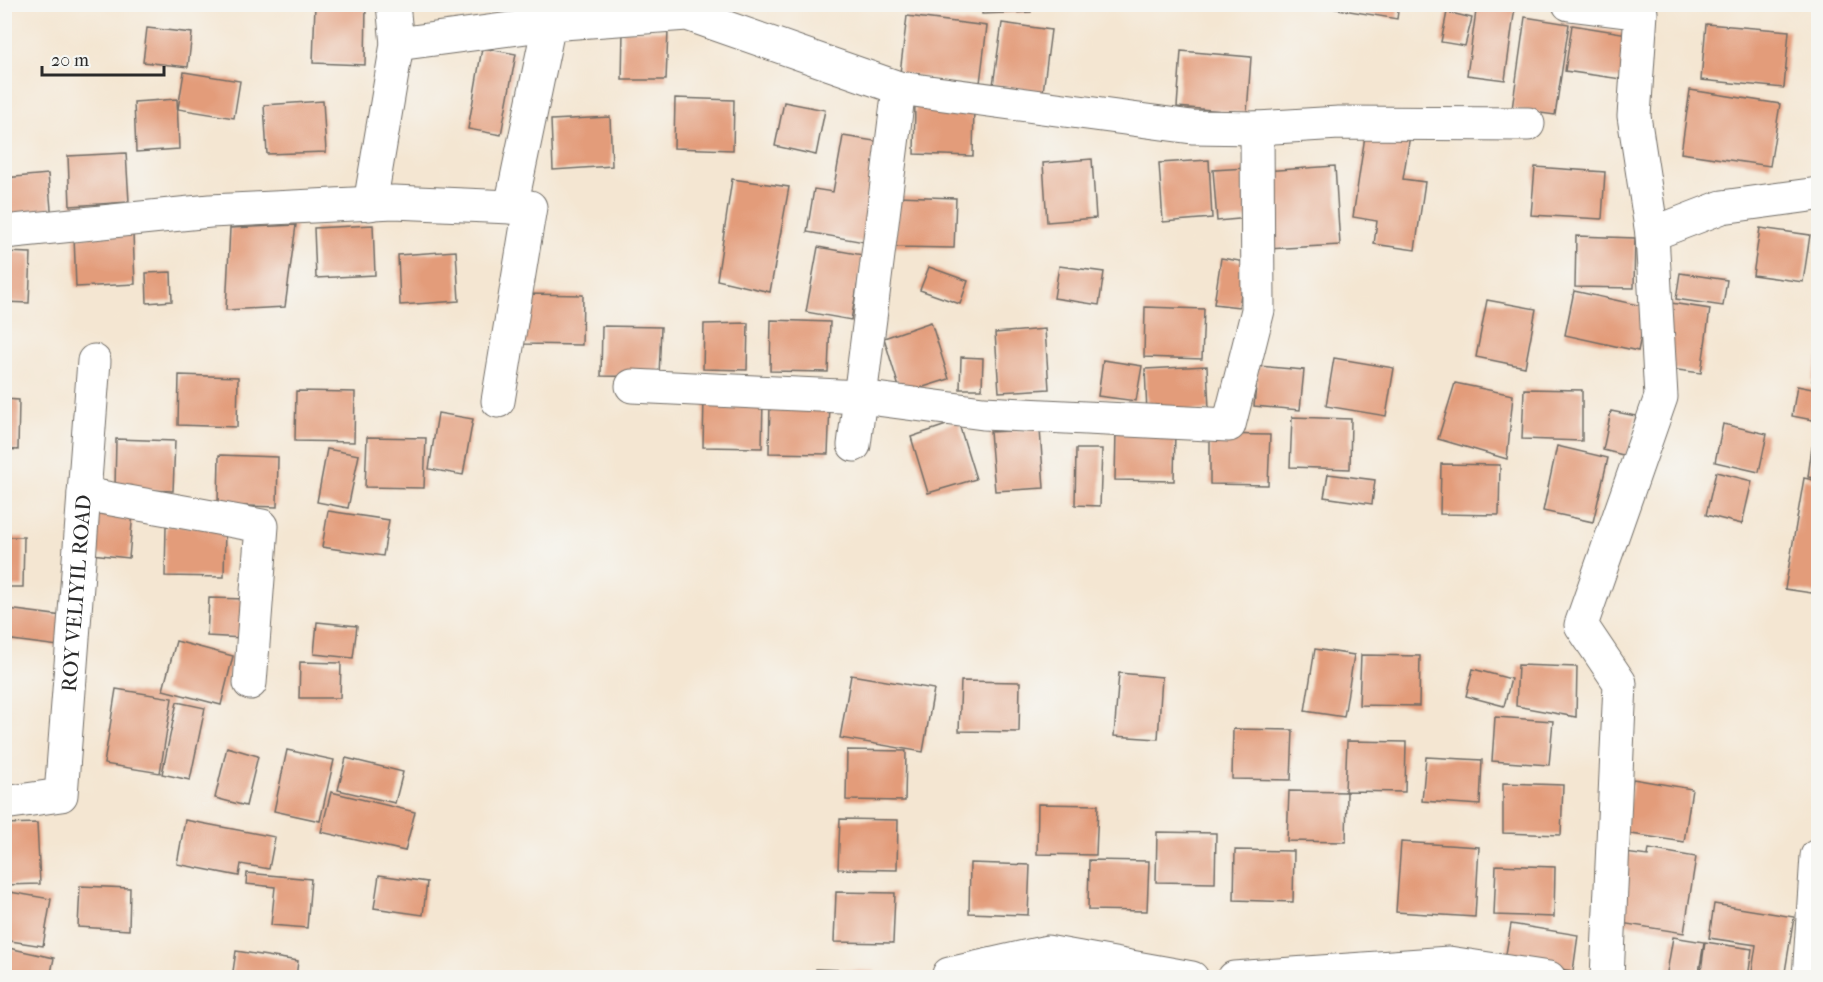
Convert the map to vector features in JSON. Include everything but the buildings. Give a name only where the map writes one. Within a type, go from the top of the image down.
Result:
[{"type":"street","points":[[370,204],[397,44],[393,4]]},
{"type":"street","points":[[1569,4],[1641,13],[1634,116],[1652,234],[1661,398],[1581,625],[1620,683],[1607,978]]},
{"type":"street","points":[[397,44],[549,24],[687,14],[899,88],[1192,127],[1257,128],[1339,123],[1528,124]]},
{"type":"street","points":[[511,207],[549,24]]},
{"type":"street","points":[[854,445],[899,88]]},
{"type":"street","points":[[632,386],[861,397],[982,413],[1229,425],[1258,310],[1257,128]]},
{"type":"street","points":[[1652,234],[1722,207],[1818,194]]},
{"type":"street","points":[[4,232],[210,212],[394,202],[530,207],[498,401]]},
{"type":"street","points":[[84,494],[94,361]]},
{"type":"street","name":"ROY VELIYIL ROAD","points":[[4,803],[61,795],[84,494],[262,526],[250,683]]},
{"type":"street","points":[[1809,978],[1817,856]]},
{"type":"street","points":[[949,974],[1047,952],[1192,978]]},
{"type":"street","points":[[1234,978],[1449,963],[1549,978]]}]
